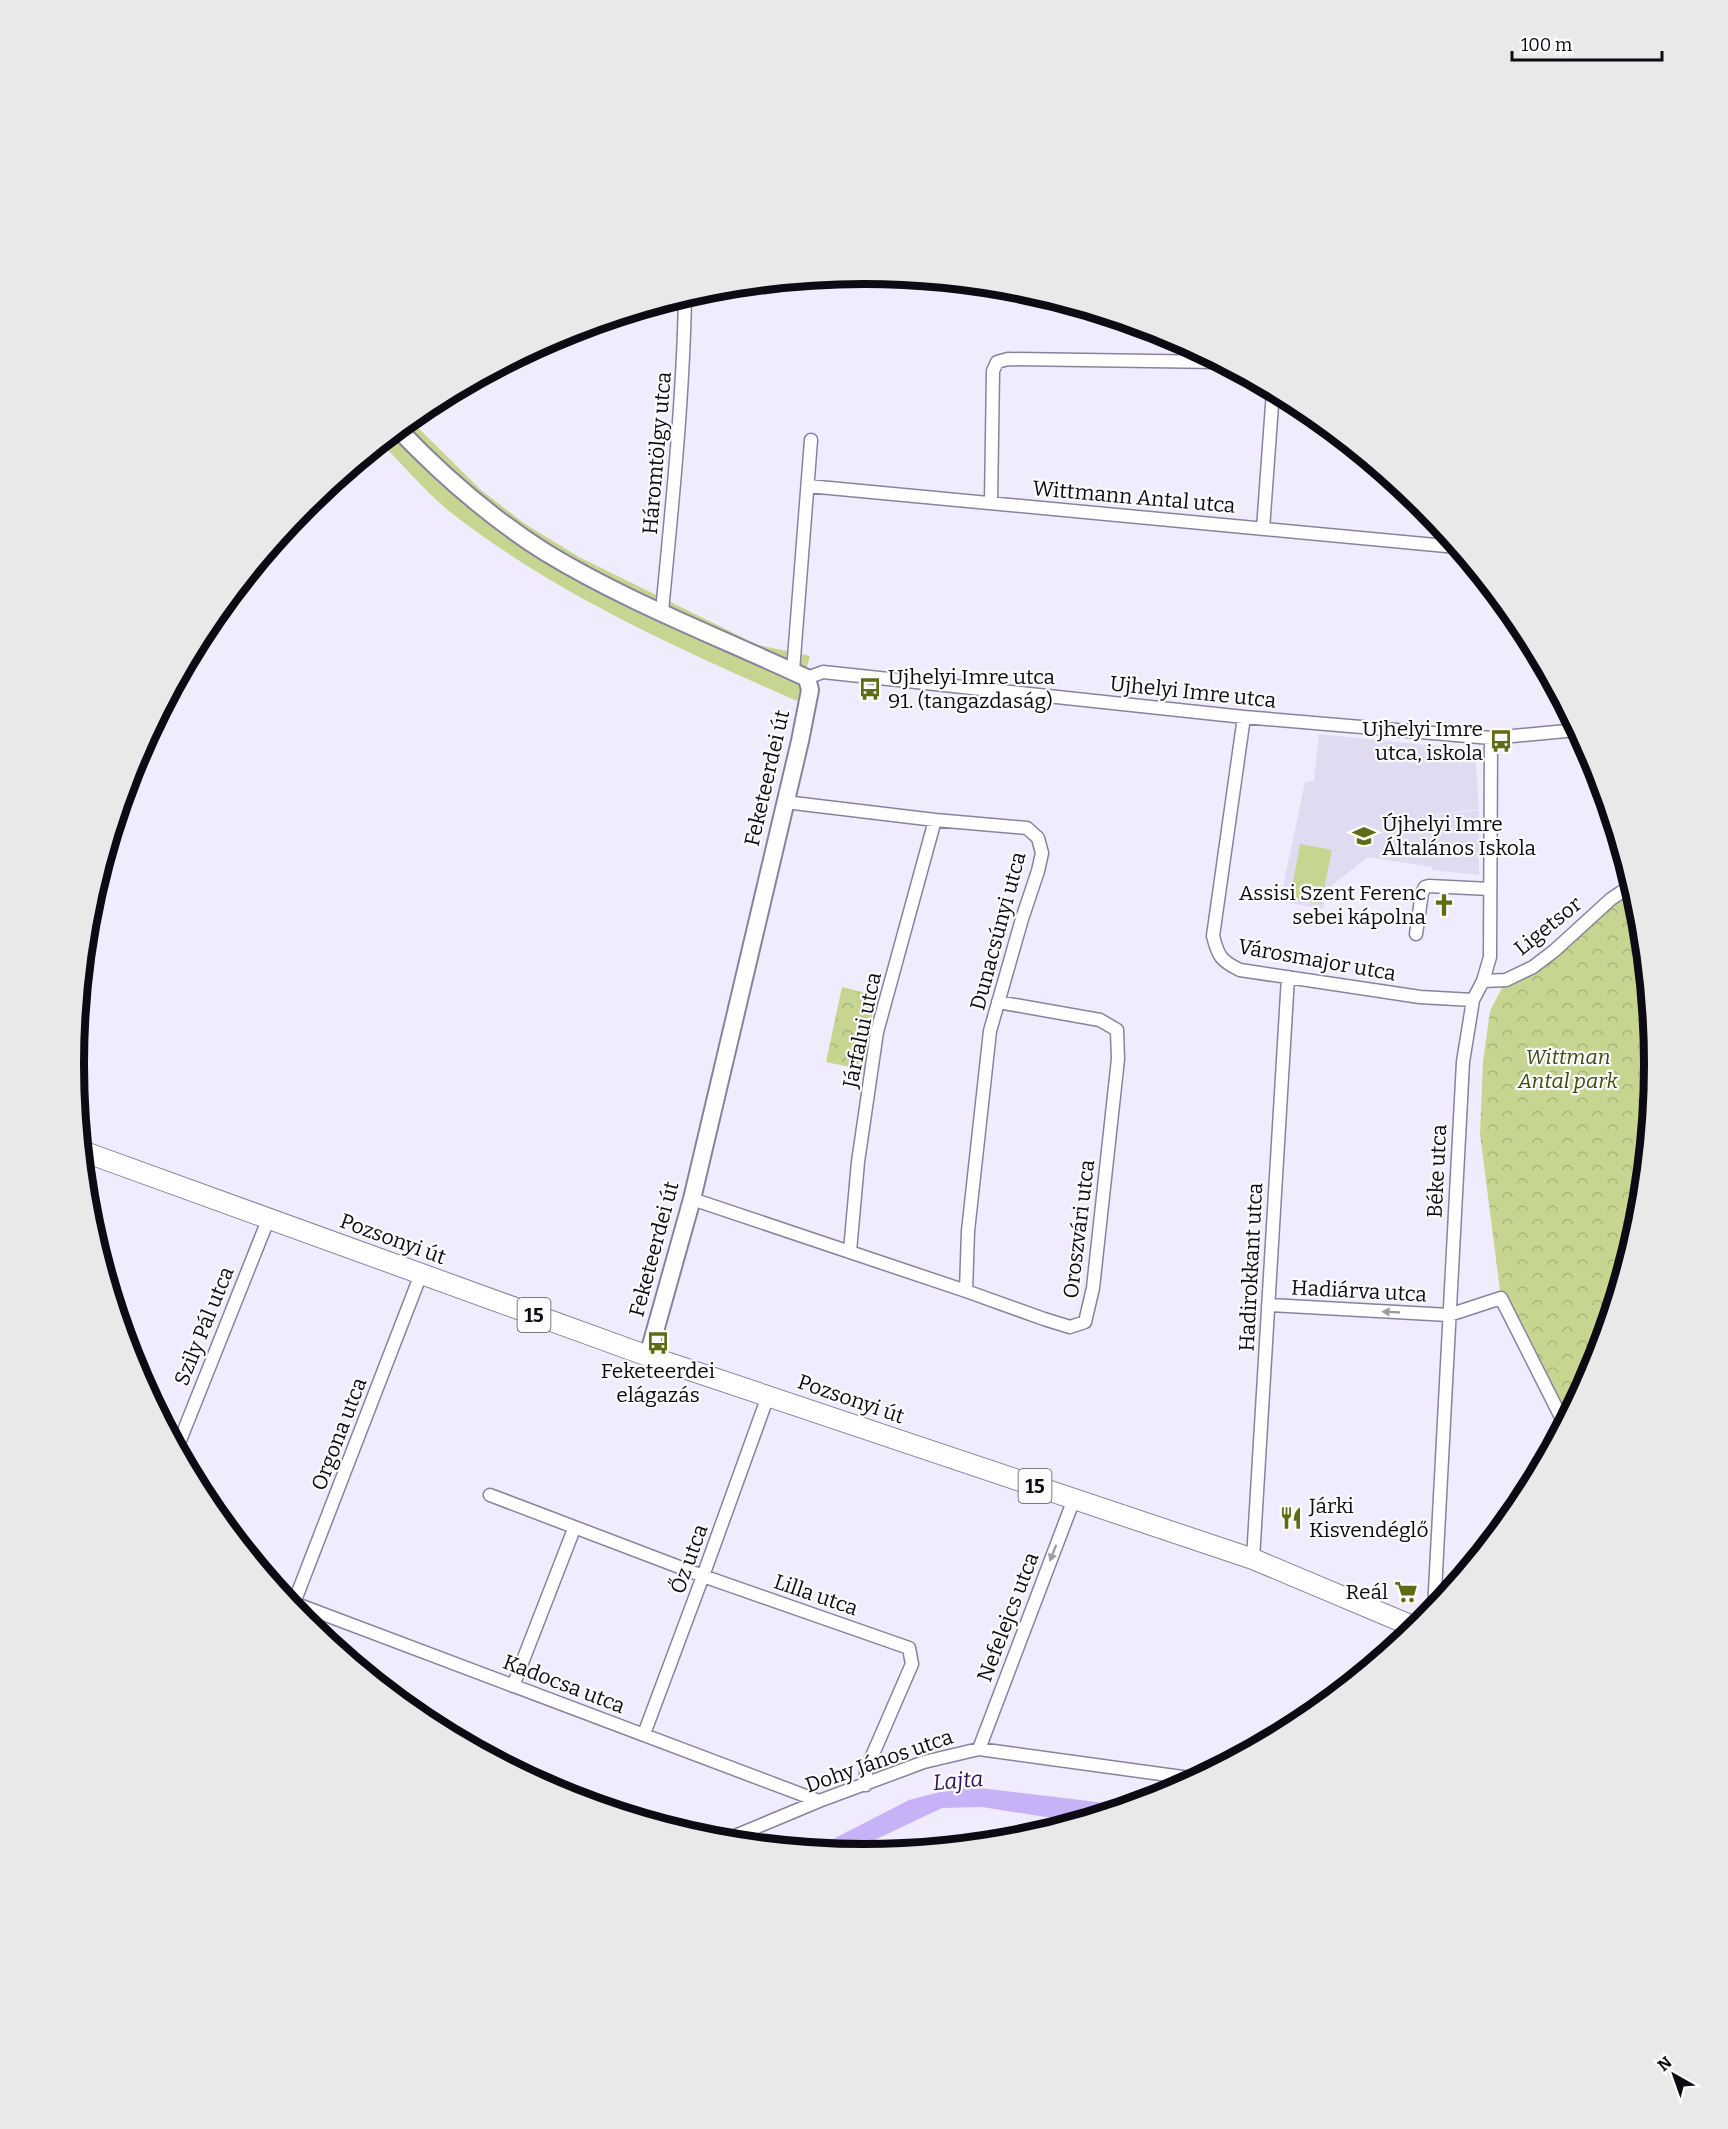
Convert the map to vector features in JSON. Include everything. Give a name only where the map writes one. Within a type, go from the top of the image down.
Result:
[{"type":"main road","points":[[404,435],[462,489],[529,541],[571,567],[662,612],[800,674]]},
{"type":"main road","name":"Feketeerdei út","points":[[648,1356],[692,1199],[810,690],[800,674]]},
{"type":"main road","name":"15","points":[[90,1154],[268,1220]]},
{"type":"main road","name":"Pozsonyi út","points":[[268,1220],[648,1356],[1253,1559],[1408,1624]]},
{"type":"street","name":"Háromtölgy utca","points":[[662,612],[674,496],[683,369],[685,306]]},
{"type":"street","points":[[991,502],[993,370],[997,362],[1008,359],[1202,362]]},
{"type":"street","points":[[1263,529],[1271,400]]},
{"type":"street","points":[[800,674],[811,440]]},
{"type":"street","name":"Wittmann Antal utca","points":[[808,486],[1446,546]]},
{"type":"street","name":"Ujhelyi Imre utca","points":[[800,674],[823,672],[1244,717],[1491,738],[1569,731]]},
{"type":"street","name":"Városmajor utca","points":[[1244,717],[1214,936],[1217,951],[1226,963],[1240,970],[1420,998],[1473,1000]]},
{"type":"street","name":"Béke utca","points":[[1435,1596],[1463,1062],[1473,1000],[1483,981],[1490,957],[1491,738]]},
{"type":"street","name":"Dunacsúnyi utca","points":[[785,802],[935,820],[1027,828],[1038,838],[1042,853],[1038,871],[990,1030],[968,1231],[966,1291]]},
{"type":"street","name":"Járfalui utca","points":[[850,1251],[858,1162],[877,1032],[935,820]]},
{"type":"street","points":[[1416,934],[1422,893],[1425,887],[1490,889]]},
{"type":"street","name":"Ligetsor","points":[[1483,981],[1506,980],[1533,967],[1624,891]]},
{"type":"street","name":"Hadirokkant utca","points":[[1253,1559],[1288,977]]},
{"type":"street","name":"Oroszvári utca","points":[[692,1199],[1070,1327],[1085,1322],[1093,1288],[1118,1059],[1117,1030],[1100,1020],[999,1002]]},
{"type":"street","name":"Szily Pál utca","points":[[181,1439],[268,1220]]},
{"type":"street","name":"Orgona utca","points":[[296,1598],[421,1274]]},
{"type":"street","points":[[1449,1315],[1501,1298],[1560,1416]]},
{"type":"street","name":"Hadiárva utca","points":[[1268,1305],[1449,1315]]},
{"type":"street","name":"Őz utca","points":[[644,1734],[768,1396]]},
{"type":"street","name":"Lilla utca","points":[[490,1495],[703,1576],[909,1648],[912,1664],[866,1770],[866,1785]]},
{"type":"street","name":"Nefelejcs utca","points":[[979,1749],[1074,1499]]},
{"type":"street","points":[[513,1686],[574,1528]]},
{"type":"street","name":"Kadocsa utca","points":[[306,1610],[819,1801]]},
{"type":"street","name":"Dohy János utca","points":[[739,1834],[819,1801],[924,1762],[979,1749],[1181,1777]]},
{"type":"shaded area","name":"Újhelyi Imre Általános Iskola","points":[[1319,734],[1475,750],[1479,809],[1436,814],[1433,849],[1437,815],[1479,810],[1479,875],[1432,870],[1432,867],[1368,857],[1327,889],[1323,909],[1280,901],[1305,782],[1314,781]]},
{"type":"shaded area","name":"Lajta","points":[[972,1787],[1112,1804],[1060,1819],[982,1807],[942,1808],[866,1844],[825,1843],[909,1800]]},
{"type":"green space","points":[[416,426],[481,490],[525,524],[579,557],[758,645],[810,656],[797,701],[662,639],[573,593],[489,541],[449,511],[386,448]]},
{"type":"green space","points":[[1300,844],[1332,850],[1321,904],[1290,898]]},
{"type":"green space","name":"Wittman Antal park","points":[[1624,892],[1637,963],[1642,1013],[1644,1064],[1637,1166],[1629,1217],[1603,1315],[1585,1363],[1560,1416],[1501,1298],[1480,1134],[1483,1062],[1490,1011],[1506,980],[1533,967]]},
{"type":"green space","points":[[842,987],[878,996],[868,1029],[864,1070],[826,1062]]},
{"type":"place","name":"Ujhelyi Imre utca 91. (tangazdaság)","points":[[870,689]]},
{"type":"place","name":"Ujhelyi Imre utca, iskola","points":[[1501,741]]},
{"type":"place","name":"Újhelyi Imre Általános Iskola","points":[[1364,836]]},
{"type":"place","name":"Assisi Szent Ferenc sebei kápolna","points":[[1444,905]]},
{"type":"place","name":"Feketeerdei elágazás","points":[[658,1343]]},
{"type":"place","name":"Járki Kisvendéglő","points":[[1291,1518]]},
{"type":"place","name":"Reál","points":[[1406,1592]]}]
